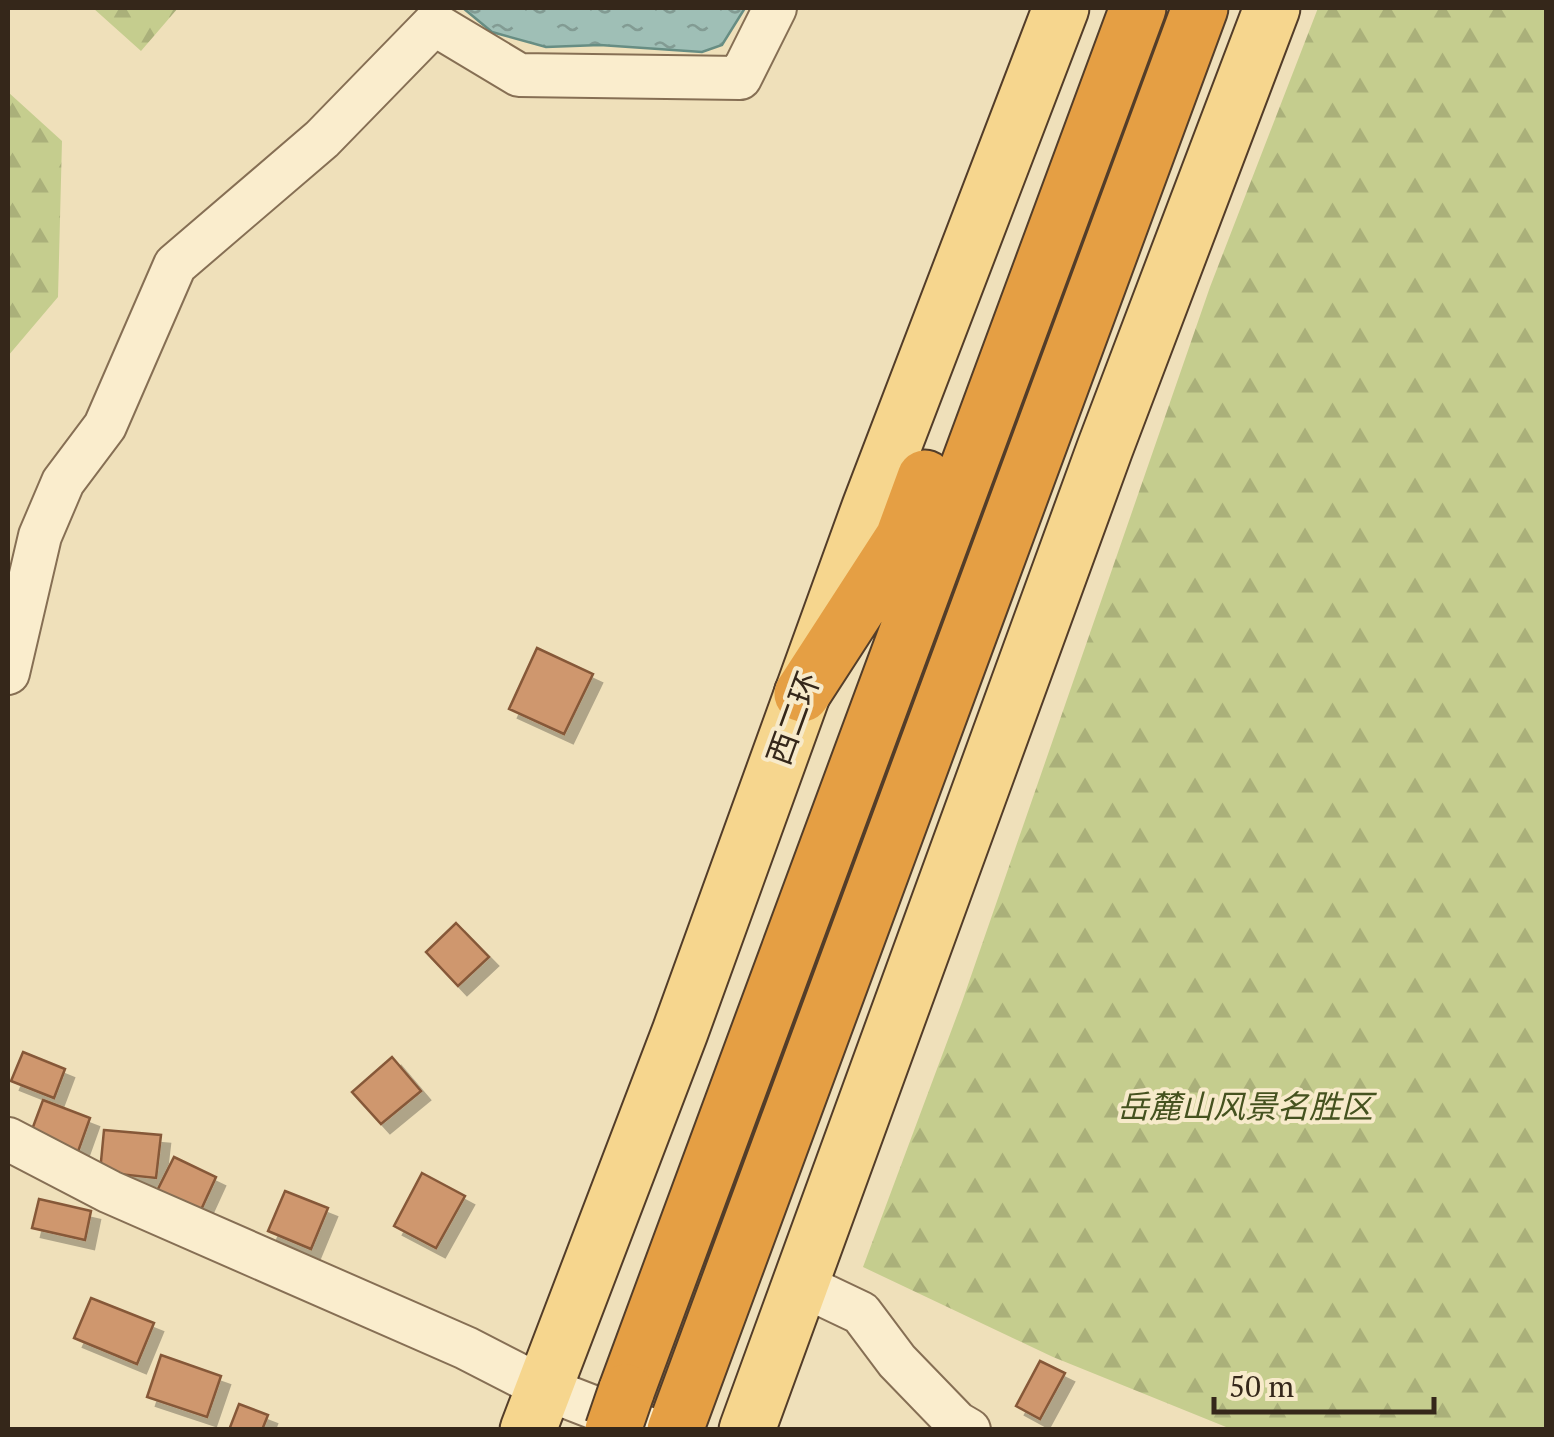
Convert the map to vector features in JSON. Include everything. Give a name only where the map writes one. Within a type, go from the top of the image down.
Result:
[{"type":"highway","points":[[802,694],[903,538],[1026,202],[1138,8]]},
{"type":"highway","points":[[650,1418],[1138,8]]},
{"type":"highway","points":[[650,1418],[1200,8]]},
{"type":"main road","name":"西二环","points":[[536,1409],[1061,8]]},
{"type":"main road","points":[[747,1430],[1105,448],[1272,8]]},
{"type":"street","points":[[8,673],[40,536],[63,482],[105,426],[176,265],[322,139],[434,24],[519,75],[740,78],[776,8]]},
{"type":"street","points":[[8,1138],[110,1192],[466,1348],[536,1409],[650,1418]]},
{"type":"street","points":[[800,1284],[861,1314],[897,1361],[957,1423],[969,1430]]},
{"type":"green space","points":[[93,8],[178,8],[141,51]]},
{"type":"green space","name":"岳麓山风景名胜区","points":[[1318,8],[1546,8],[1546,1429],[1231,1429],[1053,1357],[863,1267],[962,1002],[1210,287]]},
{"type":"green space","points":[[8,92],[62,141],[58,297],[8,356]]},
{"type":"water","points":[[463,8],[745,8],[722,45],[702,52],[600,45],[546,47],[492,32]]},
{"type":"building","points":[[537,648],[593,674],[564,734],[509,709]]},
{"type":"building","points":[[456,923],[489,957],[458,986],[426,952]]},
{"type":"building","points":[[23,1052],[65,1069],[54,1098],[11,1081]]},
{"type":"building","points":[[392,1057],[421,1091],[381,1124],[352,1092]]},
{"type":"building","points":[[43,1100],[90,1118],[75,1160],[27,1143]]},
{"type":"building","points":[[104,1130],[161,1135],[156,1178],[100,1172]]},
{"type":"building","points":[[174,1157],[216,1177],[200,1212],[157,1191]]},
{"type":"building","points":[[422,1173],[465,1196],[436,1248],[394,1226]]},
{"type":"building","points":[[285,1191],[328,1208],[311,1249],[268,1231]]},
{"type":"building","points":[[39,1199],[91,1211],[85,1240],[32,1228]]},
{"type":"building","points":[[91,1298],[154,1323],[137,1364],[74,1338]]},
{"type":"building","points":[[161,1355],[221,1376],[207,1417],[147,1397]]},
{"type":"building","points":[[1040,1361],[1065,1373],[1040,1419],[1016,1406]]},
{"type":"building","points":[[239,1404],[268,1415],[262,1430],[229,1430]]}]
